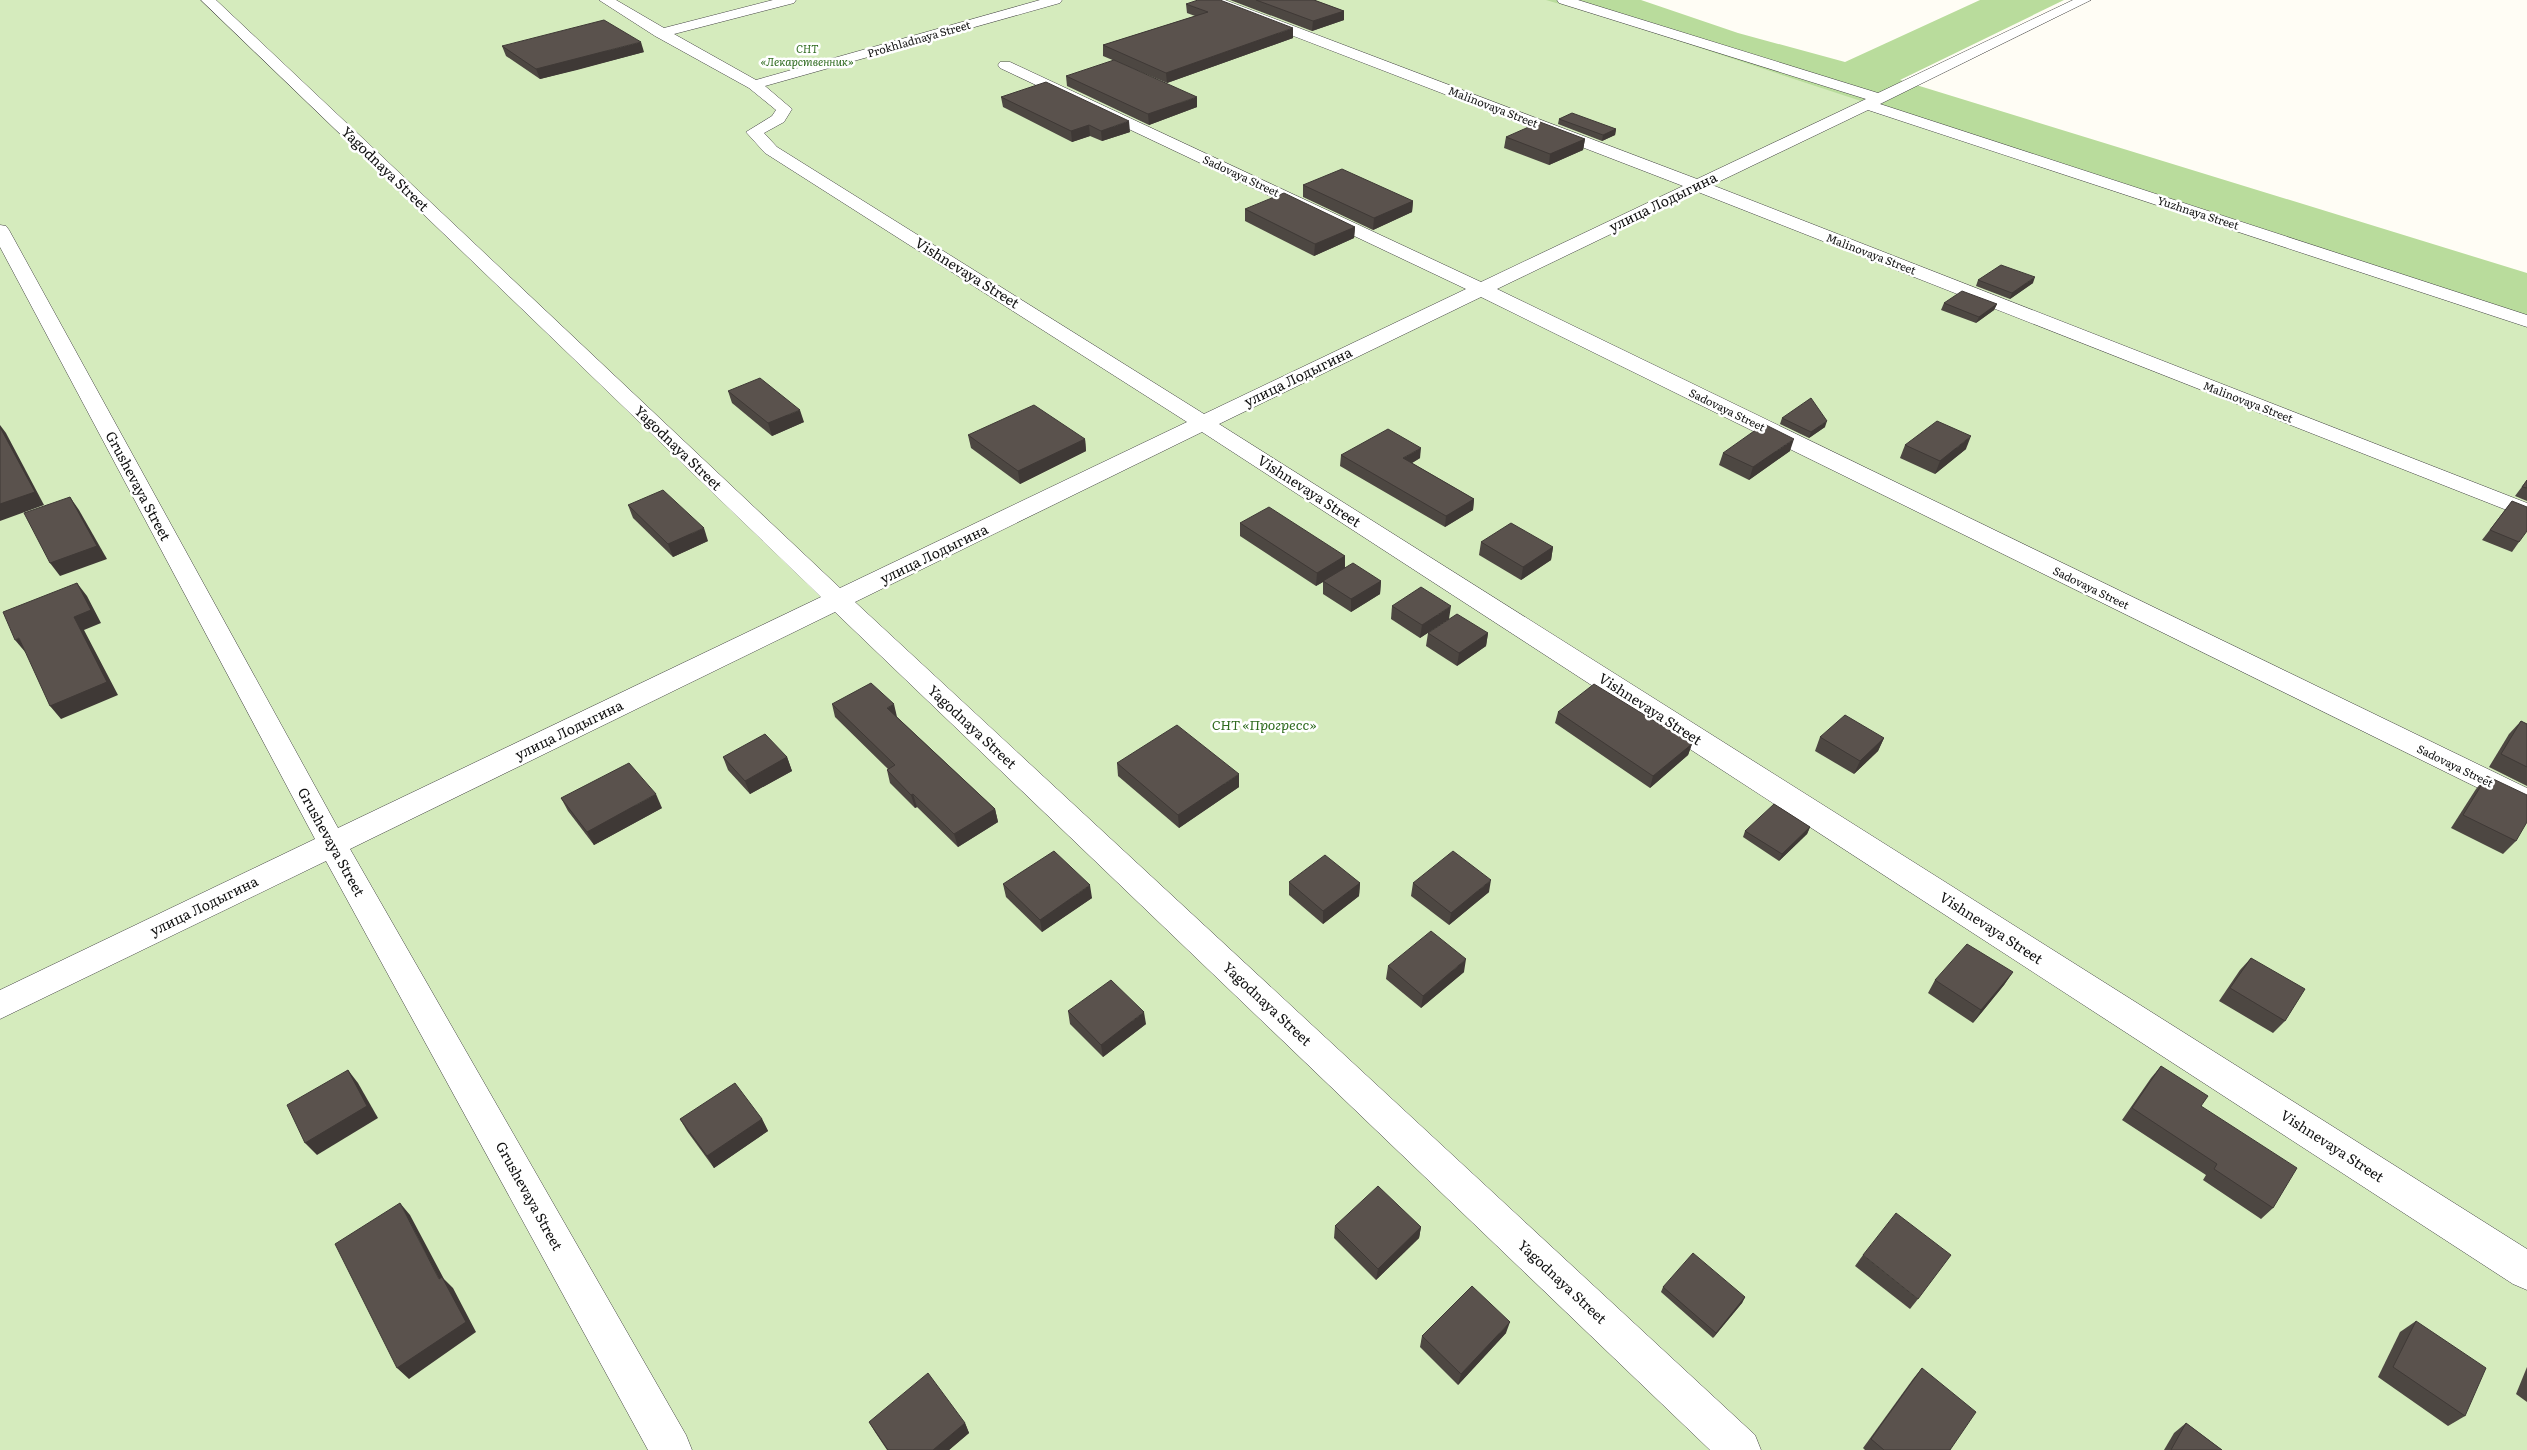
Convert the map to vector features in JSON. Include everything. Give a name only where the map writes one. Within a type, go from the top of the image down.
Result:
[{"type":"street","name":"Yagodnaya Street","points":[[208,0],[839,601],[1740,1450]]},
{"type":"street","points":[[606,0],[660,33],[754,85]]},
{"type":"street","points":[[660,33],[788,0]]},
{"type":"street","name":"Prokhladnaya Street","points":[[754,85],[1055,0]]},
{"type":"street","name":"Malinovaya Street","points":[[1213,0],[1696,185],[2527,512]]},
{"type":"street","name":"Yuzhnaya Street","points":[[1564,0],[1875,102],[2527,321]]},
{"type":"street","name":"улица Лодыгина","points":[[0,1005],[1696,185],[1875,102],[2084,0]]},
{"type":"street","name":"Sadovaya Street","points":[[1005,65],[1481,290],[2527,801]]},
{"type":"street","name":"Vishnevaya Street","points":[[754,85],[784,110],[778,119],[754,132],[771,150],[1203,423],[2527,1271]]},
{"type":"street","name":"Grushevaya Street","points":[[0,230],[332,844],[671,1450]]},
{"type":"green space","name":"СНТ «Прогресс»","points":[[0,0],[1568,0],[2527,313],[2527,1450],[0,1450]]},
{"type":"green space","points":[[1546,0],[1641,0],[1738,33],[1845,62],[1980,0],[2064,0],[1900,80],[2527,273],[2527,320],[1621,22]]},
{"type":"building","points":[[1198,0],[1220,0],[1293,28],[1166,73],[1103,45],[1208,12],[1186,4]]},
{"type":"building","points":[[1256,0],[1314,0],[1344,11],[1313,21]]},
{"type":"building","points":[[604,20],[641,42],[536,69],[502,46]]},
{"type":"building","points":[[1114,60],[1197,97],[1148,114],[1066,76]]},
{"type":"building","points":[[1046,82],[1129,121],[1101,131],[1089,125],[1071,131],[1001,97]]},
{"type":"building","points":[[1572,113],[1616,129],[1603,135],[1559,119]]},
{"type":"building","points":[[1540,122],[1585,139],[1550,154],[1506,137]]},
{"type":"building","points":[[1342,169],[1413,201],[1374,218],[1303,185]]},
{"type":"building","points":[[1284,193],[1355,227],[1315,244],[1245,209]]},
{"type":"building","points":[[2001,265],[2035,277],[2012,293],[1978,280]]},
{"type":"building","points":[[1962,291],[1997,304],[1979,317],[1944,303]]},
{"type":"building","points":[[760,378],[800,410],[768,423],[728,391]]},
{"type":"building","points":[[1811,398],[1827,421],[1811,432],[1782,418]]},
{"type":"building","points":[[1034,405],[1085,439],[1018,471],[968,435]]},
{"type":"building","points":[[1937,421],[1971,436],[1940,461],[1905,445]]},
{"type":"building","points":[[1764,424],[1794,439],[1753,467],[1723,453]]},
{"type":"building","points":[[0,427],[35,492],[0,504]]},
{"type":"building","points":[[1388,429],[1421,448],[1403,458],[1474,499],[1446,516],[1341,455]]},
{"type":"building","points":[[2527,480],[2527,488],[2522,487]]},
{"type":"building","points":[[663,490],[704,528],[668,544],[628,505]]},
{"type":"building","points":[[70,497],[97,546],[50,563],[24,513]]},
{"type":"building","points":[[2512,501],[2527,507],[2527,531],[2519,542],[2490,530]]},
{"type":"building","points":[[1269,507],[1345,556],[1317,573],[1240,523]]},
{"type":"building","points":[[1511,523],[1553,547],[1523,567],[1481,542]]},
{"type":"building","points":[[1353,563],[1381,581],[1351,599],[1323,581]]},
{"type":"building","points":[[77,583],[91,610],[74,617],[107,682],[50,706],[19,638],[15,640],[3,612]]},
{"type":"building","points":[[1421,587],[1451,606],[1422,625],[1392,606]]},
{"type":"building","points":[[1457,614],[1488,633],[1459,653],[1428,633]]},
{"type":"building","points":[[871,683],[894,704],[887,708],[995,809],[954,834],[913,794],[911,795],[887,770],[895,765],[832,704]]},
{"type":"building","points":[[1594,684],[1692,744],[1653,776],[1558,712]]},
{"type":"building","points":[[1845,715],[1884,738],[1860,761],[1820,737]]},
{"type":"building","points":[[2521,721],[2527,724],[2527,767],[2501,754]]},
{"type":"building","points":[[1177,725],[1239,774],[1178,815],[1117,763]]},
{"type":"building","points":[[765,734],[787,757],[745,781],[723,757]]},
{"type":"building","points":[[629,763],[656,794],[587,832],[561,798]]},
{"type":"building","points":[[2487,776],[2527,795],[2527,822],[2516,841],[2463,815]]},
{"type":"building","points":[[1774,804],[1810,827],[1782,854],[1745,831]]},
{"type":"building","points":[[1054,851],[1090,885],[1040,920],[1003,884]]},
{"type":"building","points":[[1453,851],[1491,880],[1451,913],[1413,883]]},
{"type":"building","points":[[1325,855],[1360,883],[1323,911],[1289,882]]},
{"type":"building","points":[[1431,931],[1466,959],[1423,996],[1388,966]]},
{"type":"building","points":[[1967,944],[2013,972],[1981,1010],[1935,980]]},
{"type":"building","points":[[2251,958],[2305,989],[2285,1021],[2230,988]]},
{"type":"building","points":[[1111,980],[1144,1012],[1101,1045],[1068,1011]]},
{"type":"building","points":[[2161,1066],[2208,1096],[2201,1106],[2297,1168],[2273,1208],[2214,1169],[2217,1164],[2132,1108]]},
{"type":"building","points":[[348,1070],[367,1106],[305,1143],[287,1105]]},
{"type":"building","points":[[735,1083],[762,1119],[707,1156],[680,1119]]},
{"type":"building","points":[[1378,1186],[1421,1227],[1378,1269],[1335,1226]]},
{"type":"building","points":[[400,1203],[439,1279],[442,1277],[466,1322],[397,1368],[335,1244]]},
{"type":"building","points":[[1896,1213],[1951,1255],[1918,1299],[1863,1255]]},
{"type":"building","points":[[1693,1253],[1745,1297],[1716,1333],[1663,1287]]},
{"type":"building","points":[[1472,1286],[1510,1322],[1461,1374],[1422,1336]]},
{"type":"building","points":[[2416,1321],[2486,1368],[2465,1416],[2393,1367]]},
{"type":"building","points":[[1922,1368],[1976,1412],[1950,1450],[1884,1450],[1871,1439]]},
{"type":"building","points":[[928,1373],[965,1423],[933,1450],[888,1450],[869,1422]]},
{"type":"building","points":[[2186,1423],[2222,1450],[2171,1450]]},
{"type":"park label","name":"СНТ «Лекарственник»","points":[[807,55]]}]
